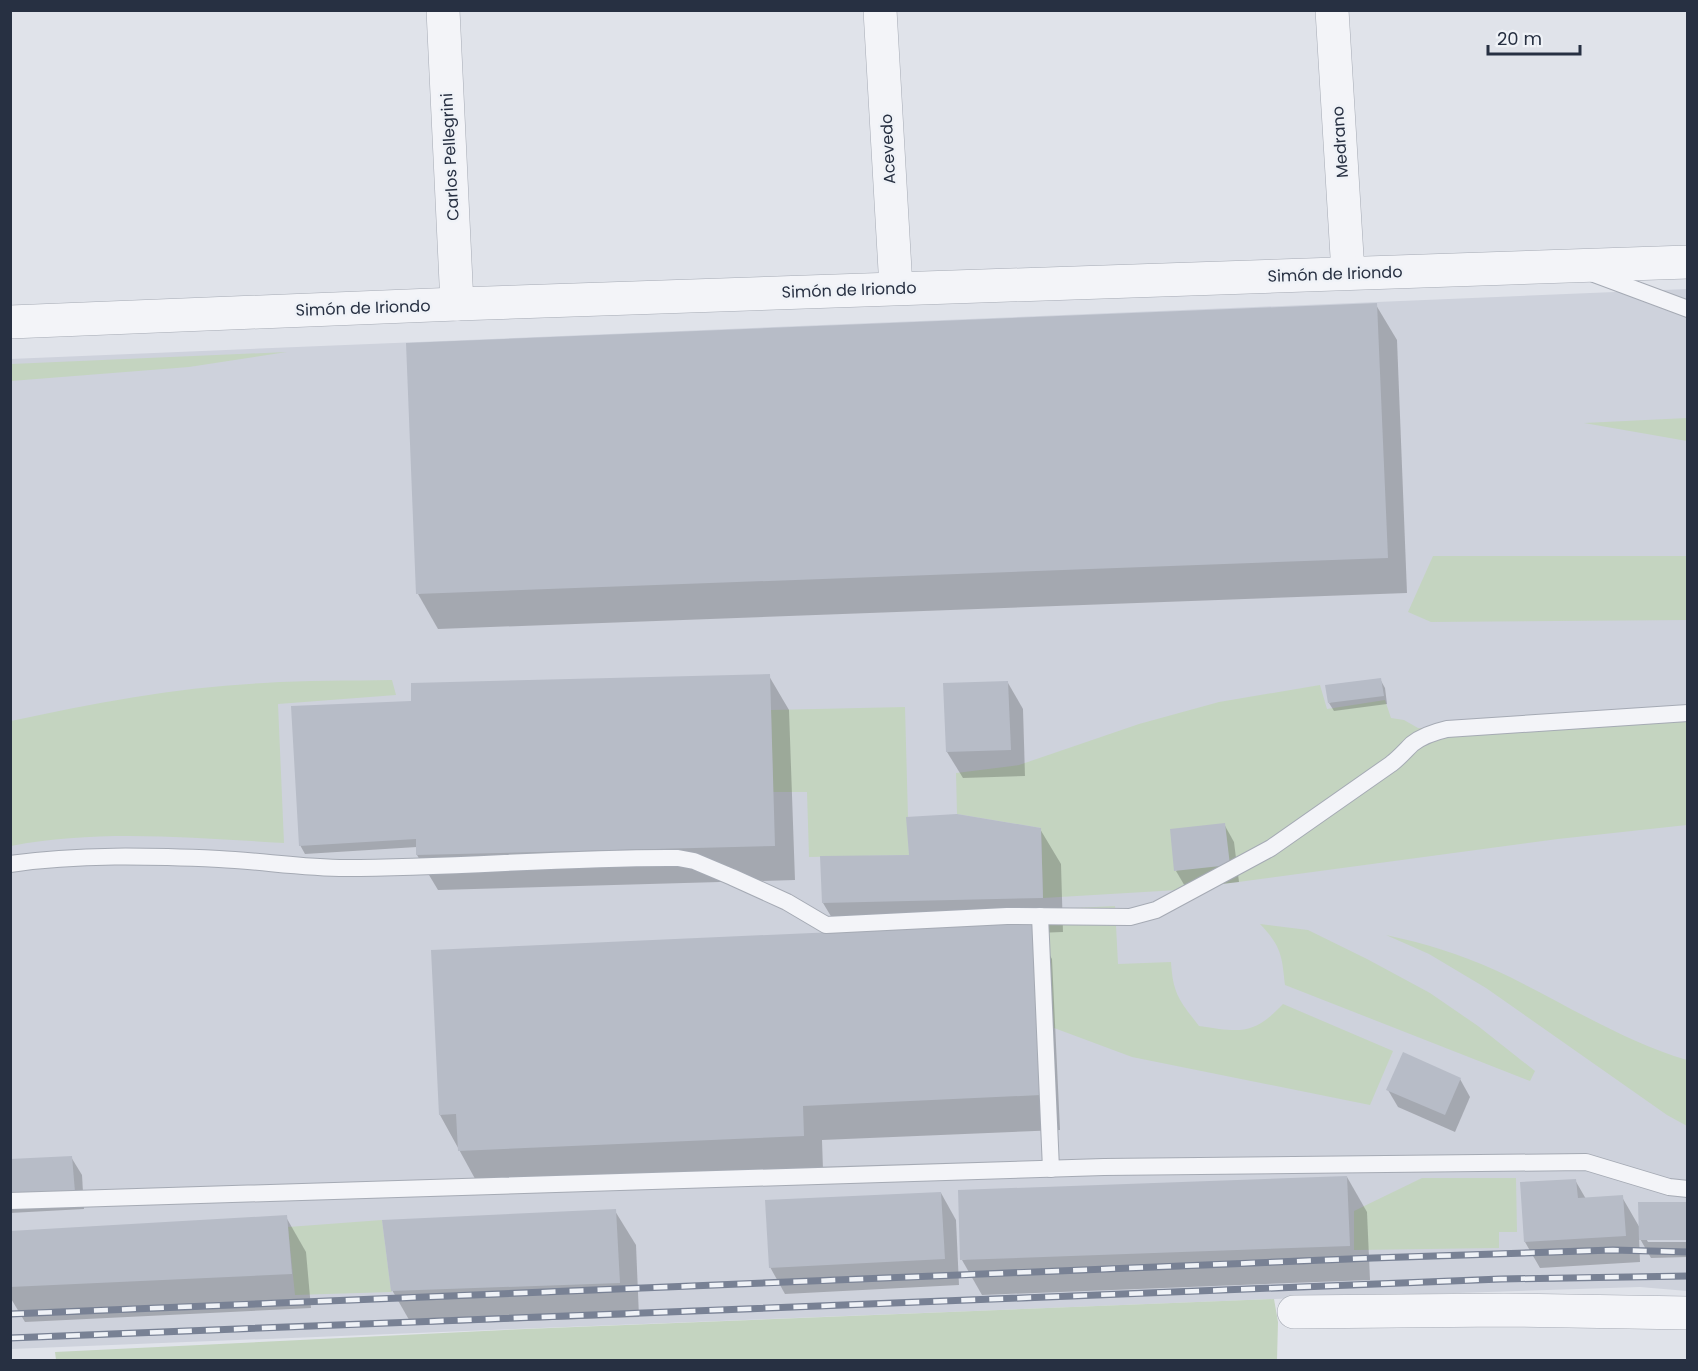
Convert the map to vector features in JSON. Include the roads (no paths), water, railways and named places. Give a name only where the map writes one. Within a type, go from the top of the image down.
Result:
[{"type":"street","name":"Carlos Pellegrini","points":[[443,10],[457,304]]},
{"type":"street","name":"Acevedo","points":[[880,10],[896,288]]},
{"type":"street","name":"Medrano","points":[[1332,10],[1348,273]]},
{"type":"street","name":"Simón de Iriondo","points":[[10,322],[896,288],[1688,262]]},
{"type":"street","points":[[1294,1312],[1504,1310],[1688,1313]]},
{"type":"lane","points":[[1573,266],[1688,309]]},
{"type":"lane","points":[[10,864],[89,857],[219,859],[344,868],[434,866],[576,858],[678,858],[694,861],[732,877],[787,902],[826,925],[1040,916],[1130,917],[1156,910],[1271,848],[1402,756],[1411,745],[1427,734],[1447,729],[1688,713]]},
{"type":"lane","points":[[1040,916],[1051,1169]]},
{"type":"lane","points":[[10,1201],[1051,1169],[1586,1162],[1668,1186],[1688,1189]]},
{"type":"railway","points":[[10,1314],[1373,1258],[1613,1250],[1688,1252]]},
{"type":"railway","points":[[10,1338],[1501,1279],[1688,1276]]}]
